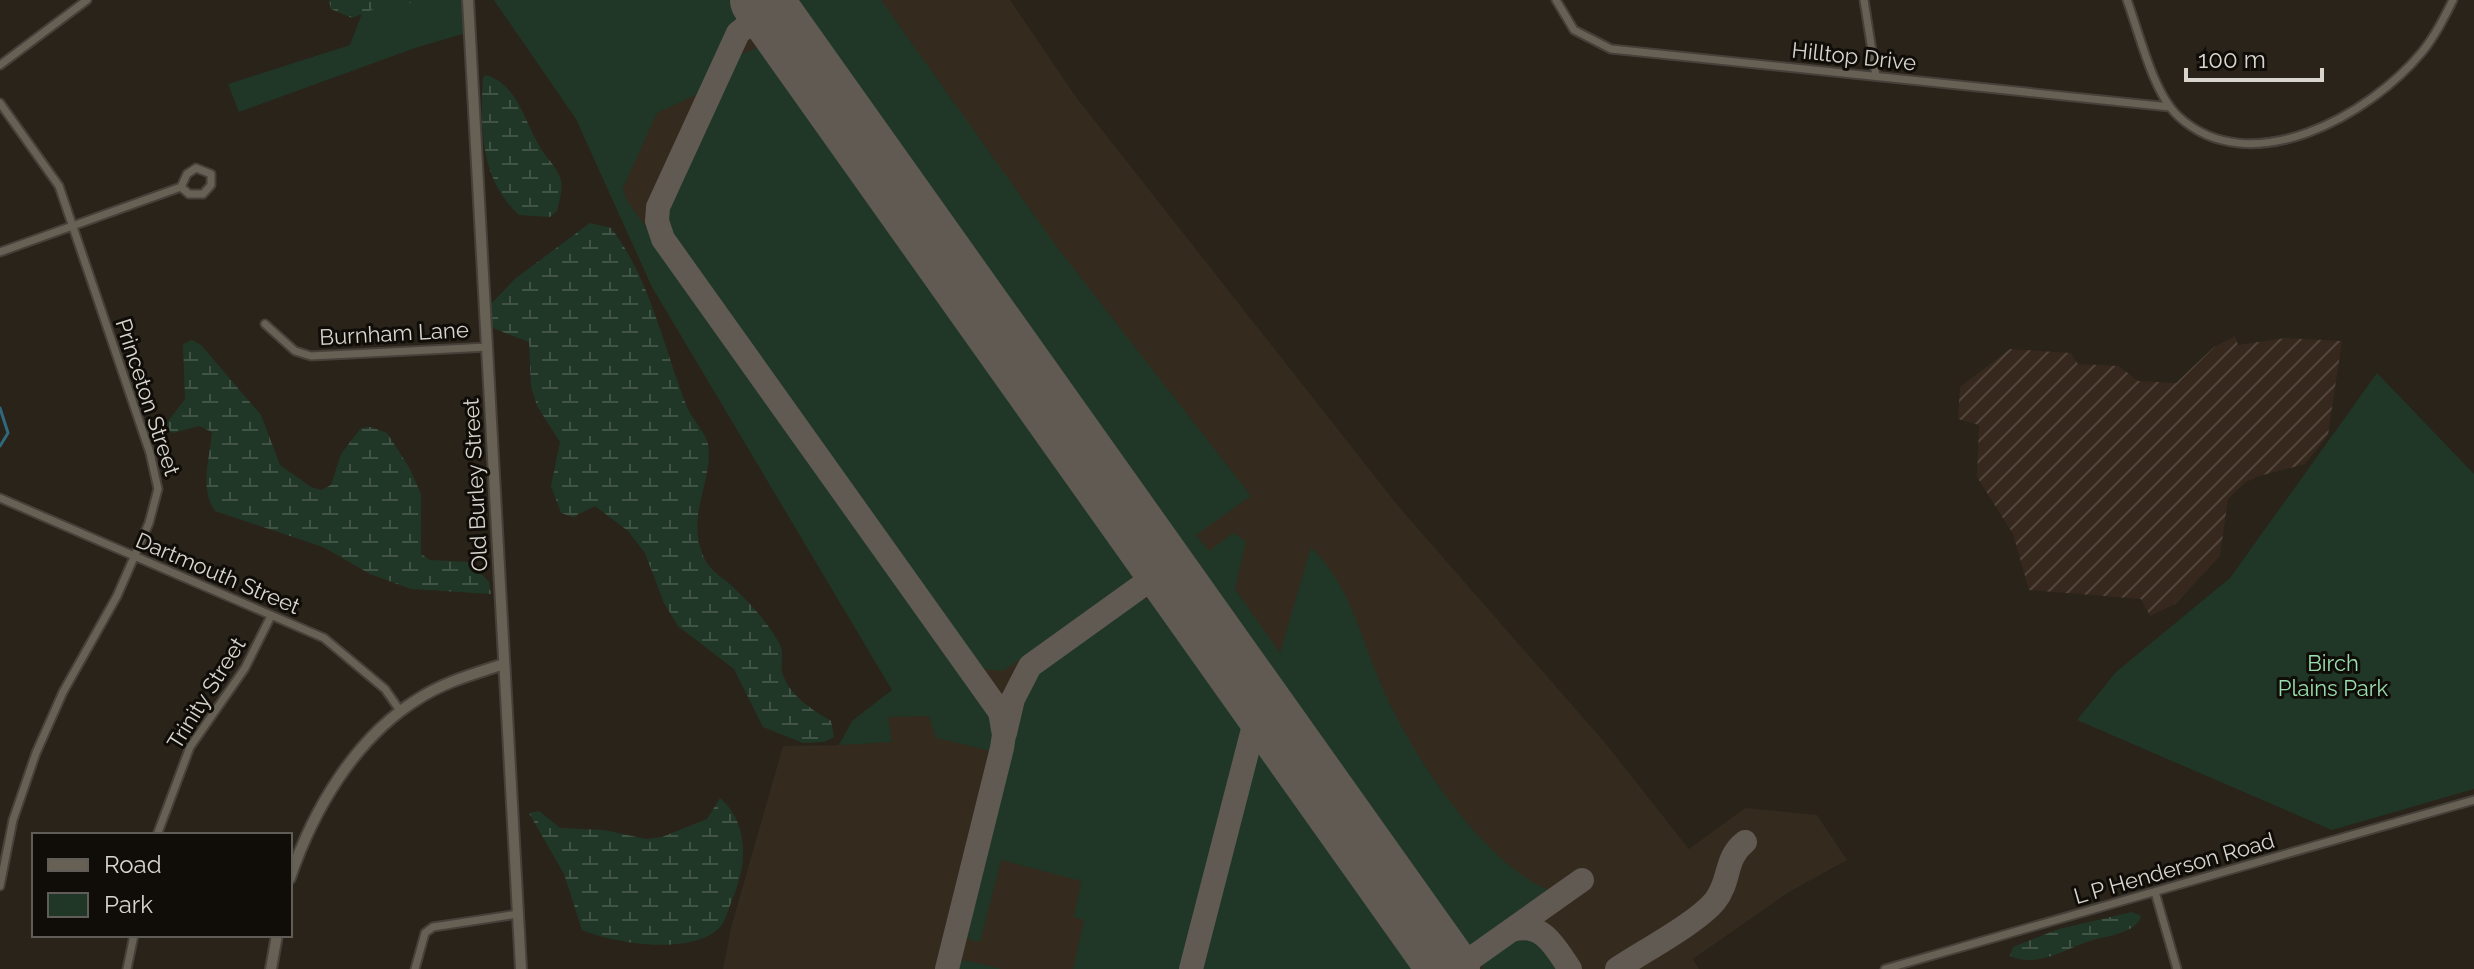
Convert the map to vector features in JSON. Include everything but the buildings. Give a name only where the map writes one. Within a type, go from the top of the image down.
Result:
[{"type":"main road","name":"Old Burley Street","points":[[468,0],[521,969]]},
{"type":"main road","points":[[292,872],[302,843],[328,793],[372,738],[416,700],[449,682],[504,664]]},
{"type":"main road","points":[[271,969],[277,937]]},
{"type":"street","points":[[0,65],[87,0]]},
{"type":"street","name":"Hilltop Drive","points":[[1556,0],[1574,30],[1611,49],[2170,107]]},
{"type":"street","points":[[1864,0],[1876,76]]},
{"type":"street","points":[[2127,0],[2170,107],[2198,131],[2230,143],[2269,145],[2306,133],[2350,112],[2396,77],[2420,54],[2453,0]]},
{"type":"street","name":"Princeton Street","points":[[0,103],[59,186],[157,478],[157,500],[134,557],[36,753],[13,820],[0,886]]},
{"type":"street","points":[[0,252],[181,187],[192,170],[201,169],[211,174],[211,185],[203,194],[189,194],[181,187]]},
{"type":"street","name":"Burnham Lane","points":[[265,324],[295,351],[311,356],[488,347]]},
{"type":"street","name":"Dartmouth Street","points":[[0,498],[341,649],[385,689],[401,712]]},
{"type":"street","name":"Trinity Street","points":[[158,833],[190,747],[245,668],[271,616]]},
{"type":"street","name":"L P Henderson Road","points":[[1885,969],[2474,800]]},
{"type":"street","points":[[2155,892],[2177,969]]},
{"type":"street","points":[[415,969],[425,933],[433,927],[518,914]]},
{"type":"street","points":[[127,969],[134,937]]},
{"type":"shaded area","points":[[494,0],[1010,0],[1076,97],[1399,507],[1606,744],[1689,849],[1745,808],[1817,815],[1847,860],[1789,892],[1693,959],[1699,969],[723,969],[731,928],[783,746],[839,745],[852,721],[892,690],[652,287],[576,119]]},
{"type":"shaded area","points":[[2235,336],[2238,345],[2286,338],[2342,341],[2328,435],[2305,464],[2259,476],[2246,482],[2228,499],[2220,556],[2175,604],[2150,616],[2141,599],[2029,590],[2013,534],[1977,477],[1979,425],[1958,419],[1960,387],[2010,349],[2071,353],[2078,364],[2119,366],[2138,381],[2176,383],[2214,347]]},
{"type":"green space","points":[[329,0],[437,0],[433,5],[394,1],[352,18],[331,9]]},
{"type":"green space","points":[[367,0],[464,0],[466,33],[415,48],[239,112],[228,84],[350,45]]},
{"type":"green space","points":[[494,0],[750,0],[740,8],[702,92],[657,113],[623,188],[626,199],[994,717],[991,751],[936,738],[929,716],[888,717],[892,742],[839,745],[852,721],[892,690],[652,287],[576,119]]},
{"type":"green space","points":[[786,0],[881,0],[1057,247],[1251,496],[1196,535],[1209,551],[1233,533],[1246,541],[1235,589],[1280,653],[1311,547],[1344,594],[1392,709],[1450,802],[1499,857],[1525,877],[1551,891],[1478,944],[1466,944],[1452,937]]},
{"type":"green space","points":[[759,47],[772,52],[1134,561],[1132,577],[1125,585],[1003,671],[980,669],[667,228],[666,214],[737,56]]},
{"type":"green space","points":[[486,75],[506,87],[513,96],[541,149],[559,175],[560,200],[557,211],[550,217],[519,215],[496,185],[485,151],[483,133],[483,77]]},
{"type":"green space","points":[[590,223],[611,228],[625,248],[655,314],[687,407],[708,444],[709,457],[697,523],[702,553],[712,569],[747,601],[771,629],[780,645],[782,672],[791,690],[810,708],[831,721],[834,737],[824,742],[803,743],[763,727],[734,669],[678,626],[664,603],[645,553],[628,531],[595,506],[573,517],[561,513],[551,486],[560,442],[537,406],[531,386],[529,342],[495,329],[480,315],[516,278]]},
{"type":"green space","points":[[192,340],[201,345],[261,415],[280,465],[311,487],[321,490],[331,485],[341,454],[361,428],[371,427],[387,433],[410,469],[421,494],[421,554],[430,560],[470,562],[489,582],[491,594],[411,589],[370,574],[323,547],[215,511],[206,482],[212,432],[199,426],[173,433],[163,428],[185,399],[183,344]]},
{"type":"green space","name":"Birch Plains Park","points":[[2377,373],[2474,474],[2474,789],[2332,830],[2077,720],[2116,672],[2230,578]]},
{"type":"green space","points":[[1153,598],[1163,603],[1245,722],[1183,969],[1073,969],[1084,920],[1074,917],[1081,881],[1001,860],[980,942],[970,940],[965,932],[1029,686],[1045,666],[1139,600]]},
{"type":"green space","points":[[1262,749],[1269,752],[1422,969],[1199,969],[1253,755]]},
{"type":"green space","points":[[720,798],[730,808],[741,833],[741,873],[719,928],[710,935],[680,944],[628,942],[582,930],[564,874],[529,813],[539,811],[560,828],[604,830],[646,839],[662,837],[707,819]]},
{"type":"green space","points":[[2132,912],[2141,916],[2138,922],[2121,933],[2053,956],[2031,960],[2010,956],[2013,947],[2059,929]]},
{"type":"green space","points":[[1529,939],[1546,949],[1560,969],[1482,969],[1494,951],[1515,941]]},
{"type":"green space","points":[[964,960],[999,968],[1001,969],[955,969]]},
{"type":"waterway","points":[[0,408],[8,433],[0,446]]},
{"type":"taxiway","points":[[779,26],[754,20],[738,33],[658,207],[657,221],[663,239],[1000,712],[1004,735],[1002,748],[947,969]]},
{"type":"taxiway","points":[[1005,733],[1013,699],[1030,666],[1165,569]]},
{"type":"taxiway","points":[[1191,969],[1260,702]]},
{"type":"taxiway","points":[[1617,969],[1707,910],[1720,893],[1730,862],[1745,842]]},
{"type":"taxiway","points":[[1441,958],[1458,964],[1469,960],[1582,880]]},
{"type":"taxiway","points":[[1512,930],[1523,928],[1540,933],[1570,969]]},
{"type":"runway","points":[[761,0],[1449,969]]}]
